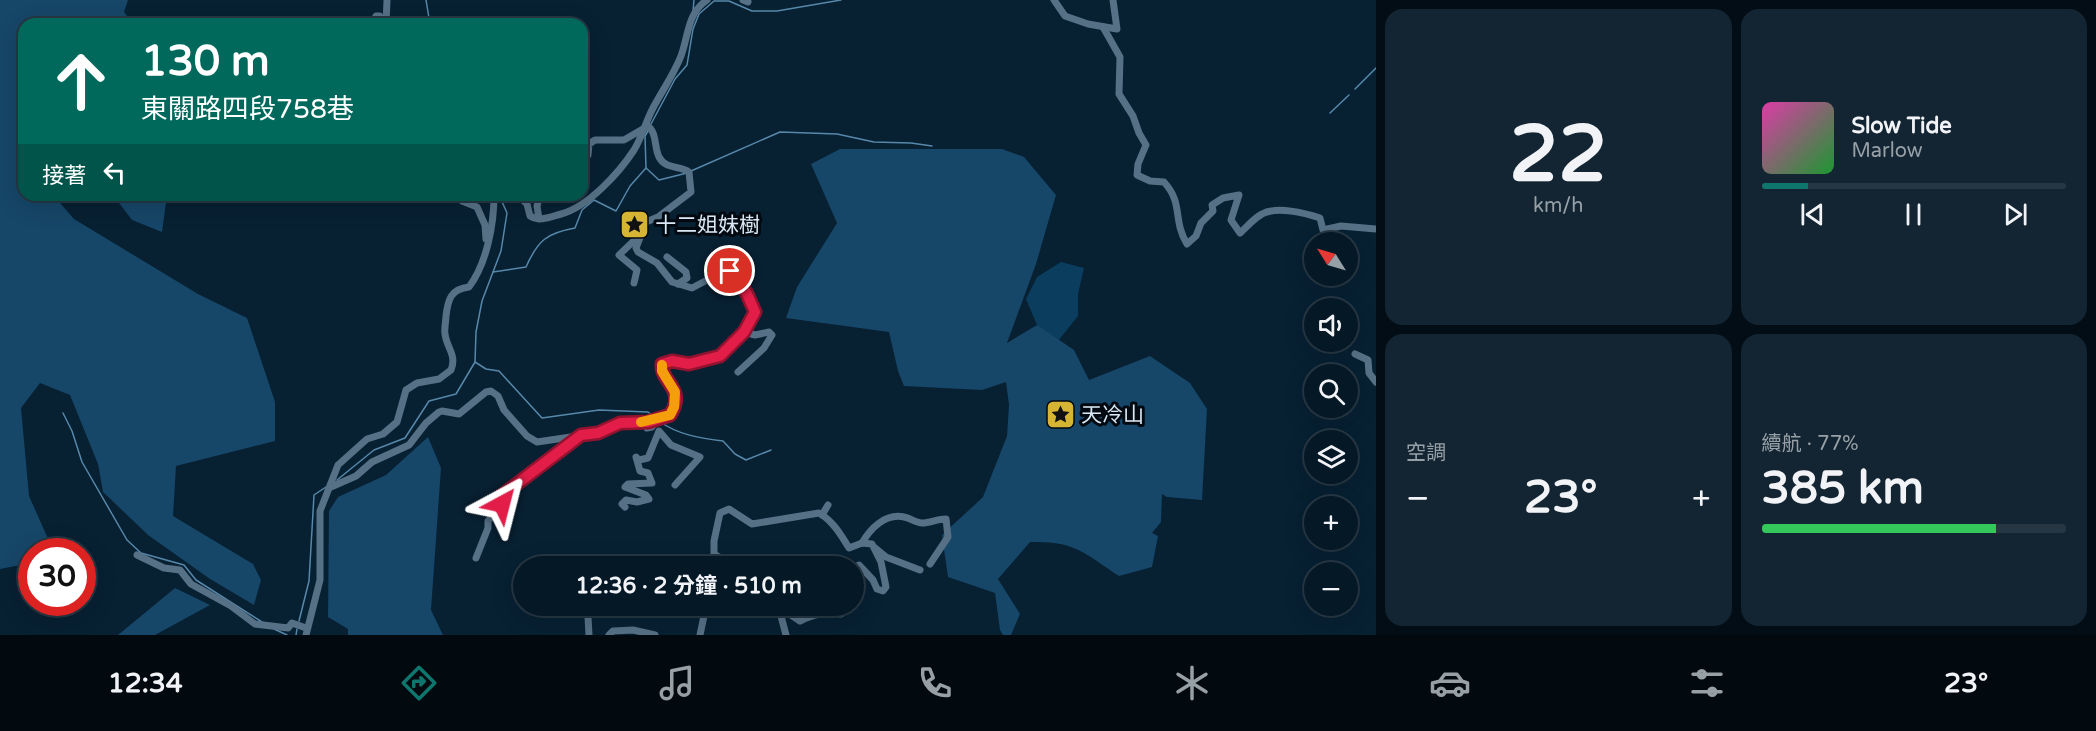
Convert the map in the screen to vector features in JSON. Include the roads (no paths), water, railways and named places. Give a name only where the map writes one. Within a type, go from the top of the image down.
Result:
[{"type":"street","points":[[385,18],[387,0]]},
{"type":"street","points":[[1053,0],[1065,15],[1117,29],[1113,0]]},
{"type":"street","points":[[588,197],[608,184],[634,149],[681,56],[689,21],[698,6],[705,1]]},
{"type":"street","points":[[1103,27],[1120,57],[1119,94],[1133,116],[1146,145],[1138,165],[1137,175],[1150,181],[1164,182],[1175,194],[1178,225],[1187,244],[1196,236],[1201,223],[1213,211],[1212,205],[1223,198],[1239,195],[1231,220],[1240,233],[1260,214],[1271,210],[1320,218],[1323,230],[1341,226],[1376,229]]},
{"type":"street","points":[[331,487],[356,476],[372,462],[410,445],[426,423],[439,412],[459,414],[486,392],[491,391],[498,396],[504,410],[521,429],[537,442],[598,433],[620,423],[658,419],[672,412],[675,392],[662,371],[662,364],[672,361],[689,364],[720,356],[744,332],[755,312],[747,294],[736,276],[730,271],[692,288],[672,282],[657,263],[638,252],[636,248],[646,222],[657,217],[691,192],[688,172],[664,163],[659,156],[652,129],[648,126],[644,127],[624,140],[595,140],[589,144],[588,155]]},
{"type":"street","points":[[462,201],[477,207],[485,225],[486,245]]},
{"type":"street","points":[[137,555],[164,568],[180,570],[191,584],[231,606],[255,624],[283,629],[288,628],[292,623],[306,632],[316,602],[320,580],[320,511],[338,465],[367,439],[383,434],[397,422],[406,390],[417,382],[439,379],[451,370],[454,356],[444,333],[448,302],[454,291],[470,287],[477,277],[491,229],[493,201]]},
{"type":"street","points":[[524,201],[530,216],[539,219],[578,208],[584,201]]},
{"type":"street","points":[[538,201],[539,219]]},
{"type":"street","points":[[634,283],[637,270],[619,255],[642,234]]},
{"type":"street","points":[[667,257],[686,272],[687,278],[678,284]]},
{"type":"street","points":[[738,372],[764,348],[772,334],[769,332],[755,335],[744,332]]},
{"type":"street","points":[[1355,354],[1368,360],[1369,374],[1376,382]]},
{"type":"street","points":[[646,428],[652,427],[658,419]]},
{"type":"street","points":[[625,507],[622,504],[626,500],[638,502],[649,499],[646,495],[625,487],[628,484],[652,483],[648,473],[640,471],[636,457],[648,458],[659,431],[658,419]]},
{"type":"street","points":[[659,431],[671,445],[700,457],[675,485]]},
{"type":"street","points":[[476,558],[488,528],[488,521],[502,504],[501,496],[581,435]]},
{"type":"street","points":[[822,515],[828,505]]},
{"type":"street","points":[[717,556],[714,554],[714,541],[720,513],[729,509],[752,524],[786,517],[822,515],[840,534],[849,548],[862,543],[872,544],[886,557],[921,570]]},
{"type":"street","points":[[862,543],[870,530],[884,520],[902,516],[921,523],[946,519],[948,537],[930,564]]},
{"type":"street","points":[[864,570],[873,580],[877,589],[884,591],[886,587],[881,562],[872,544]]},
{"type":"street","points":[[588,616],[589,635]]},
{"type":"street","points":[[700,635],[704,628],[705,616]]},
{"type":"street","points":[[781,616],[786,635]]},
{"type":"street","points":[[792,616],[800,621],[810,616]]},
{"type":"street","points":[[609,635],[614,631],[633,630],[655,635]]},
{"type":"waterway","points":[[426,0],[429,18]]},
{"type":"waterway","points":[[693,11],[694,0]]},
{"type":"waterway","points":[[651,124],[675,79],[687,65],[693,29],[699,14],[714,1],[729,1],[752,11],[777,11],[841,0]]},
{"type":"waterway","points":[[1355,89],[1376,68]]},
{"type":"waterway","points":[[1330,113],[1349,95]]},
{"type":"waterway","points":[[646,168],[645,136],[648,131]]},
{"type":"waterway","points":[[691,171],[780,132],[837,134],[874,142],[932,146]]},
{"type":"waterway","points":[[493,272],[526,267],[539,244],[550,235],[575,228],[582,210],[594,200],[616,211],[630,186],[646,168],[659,180],[687,173]]},
{"type":"waterway","points":[[337,480],[374,450],[405,438],[429,401],[456,394],[475,362],[476,332],[482,301],[501,251],[507,213],[502,201]]},
{"type":"waterway","points":[[475,362],[486,369],[499,371],[542,418],[599,410],[648,412],[653,416]]},
{"type":"waterway","points":[[63,413],[72,431],[82,462],[127,540],[141,553],[184,565],[196,580],[262,622]]},
{"type":"waterway","points":[[659,421],[682,433],[723,441],[735,454],[746,460],[771,450]]},
{"type":"waterway","points":[[299,621],[309,581],[314,495],[326,487]]},
{"type":"waterway","points":[[274,629],[287,635]]},
{"type":"waterway","points":[[296,635],[297,629]]},
{"type":"place","name":"十二姐妹樹","points":[[634,225]]},
{"type":"place","name":"天冷山","points":[[1060,415]]}]
